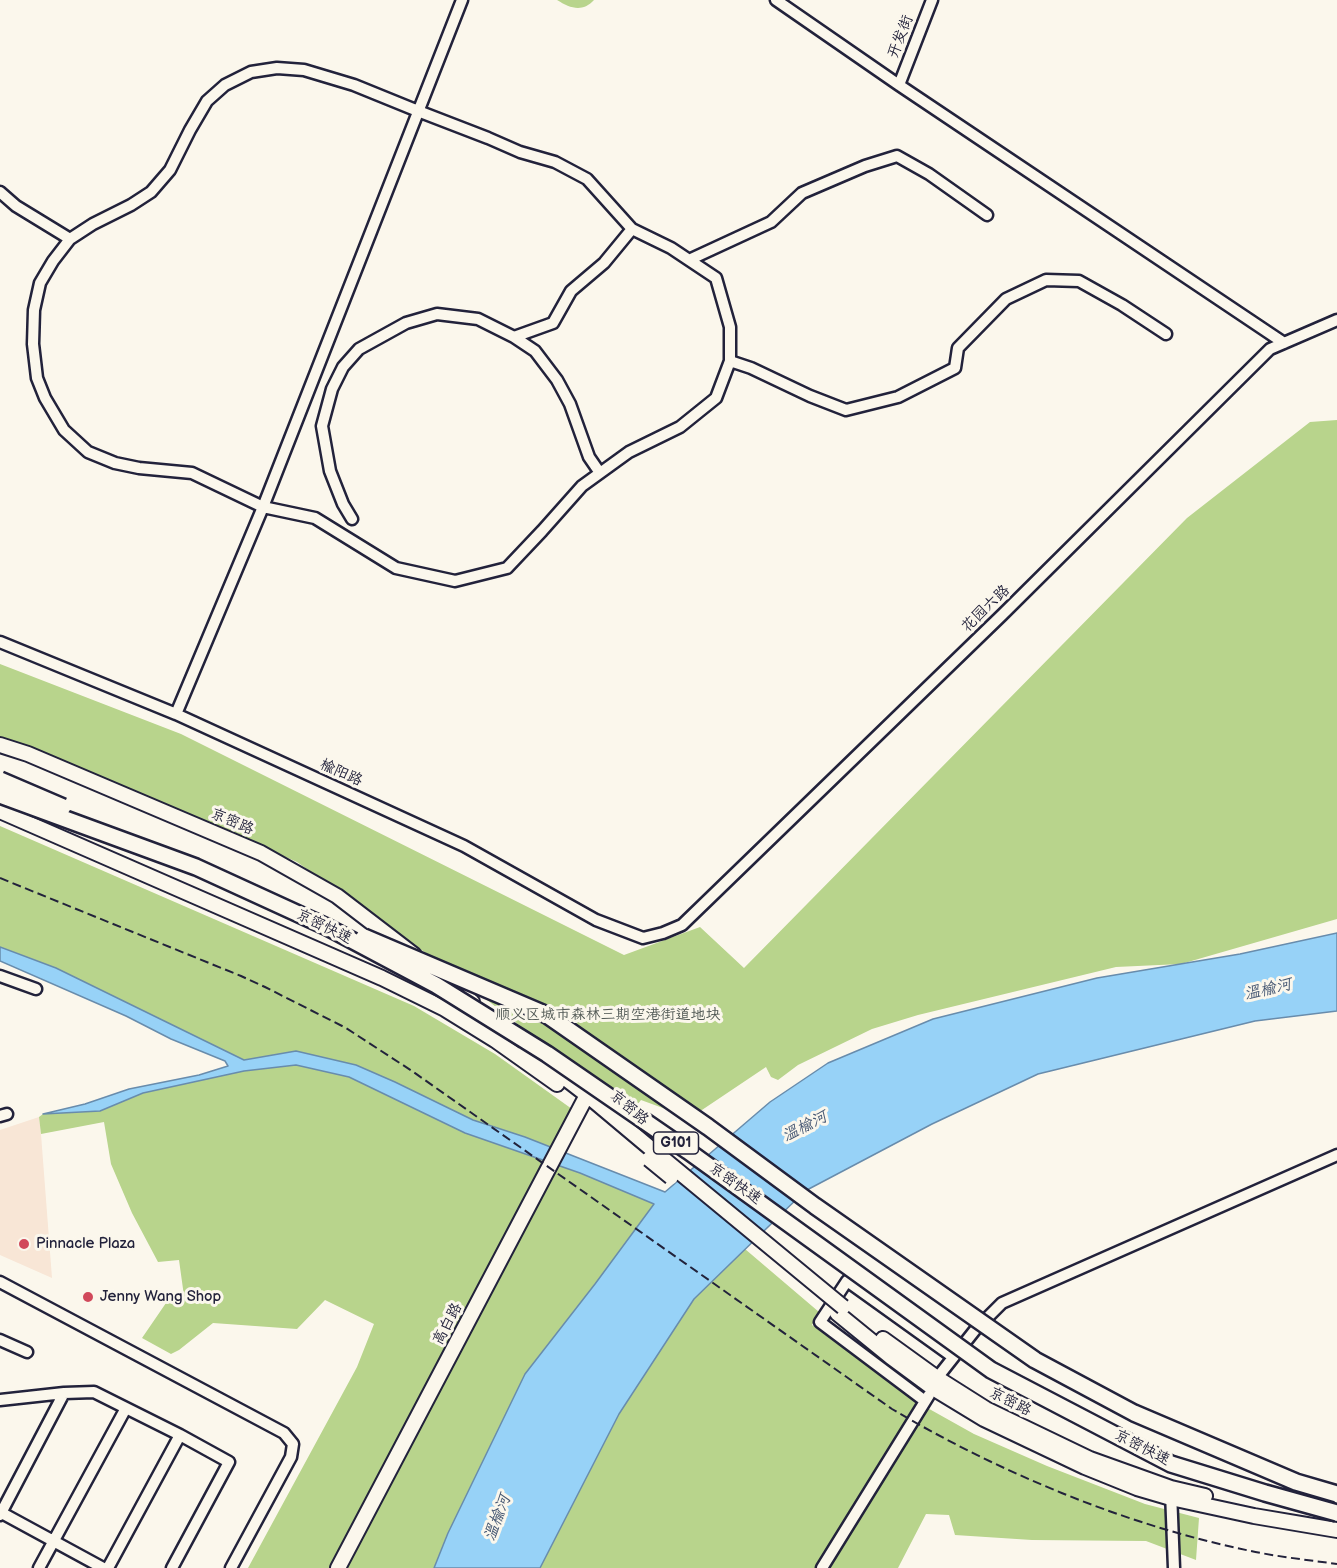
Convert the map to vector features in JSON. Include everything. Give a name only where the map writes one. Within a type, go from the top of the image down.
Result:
[{"type":"highway","name":"京密快速","points":[[0,780],[547,1015],[1035,1360],[1134,1413],[1296,1482],[1337,1494]]},
{"type":"highway","name":"京密快速","points":[[0,795],[196,867],[327,927],[436,985],[547,1054],[688,1151],[991,1370],[1171,1464],[1337,1513]]},
{"type":"main road","name":"京密路","points":[[0,745],[28,754],[261,852],[337,896],[459,991],[585,1099],[840,1310],[891,1357],[935,1383],[1090,1459],[1171,1493],[1254,1516],[1337,1530]]},
{"type":"main road","name":"京密路","points":[[0,811],[382,978],[435,1004],[585,1099]]},
{"type":"main road","name":"高白路","points":[[338,1568],[585,1099]]},
{"type":"main road","name":"京密路","points":[[1171,1493],[1337,1521]]},
{"type":"street","points":[[176,714],[263,507],[462,0]]},
{"type":"street","points":[[776,0],[1284,343]]},
{"type":"street","name":"开发街","points":[[899,85],[932,0]]},
{"type":"street","points":[[277,68],[304,70],[354,85],[520,152],[555,162],[587,179],[632,229],[670,248],[716,278],[730,327],[730,361],[716,398],[680,427],[629,452],[582,486],[507,568],[455,581],[396,568],[315,518],[263,507],[192,473],[139,468],[115,463],[88,452],[64,430],[45,398],[37,378],[33,344],[34,310],[40,283],[53,261],[70,239],[151,192],[170,170],[207,101],[225,85],[251,72],[277,68]]},
{"type":"street","points":[[691,259],[771,222],[802,193],[865,166],[897,156],[929,174],[987,215]]},
{"type":"street","points":[[0,192],[16,206],[70,239]]},
{"type":"street","points":[[514,338],[553,323],[571,291],[604,263],[632,229]]},
{"type":"street","points":[[730,361],[846,410],[898,397],[955,368],[958,348],[1006,299],[1046,280],[1079,281],[1122,305],[1166,334]]},
{"type":"street","points":[[352,519],[343,504],[330,471],[322,426],[332,389],[344,368],[359,349],[406,323],[437,314],[478,320],[535,351],[557,380],[570,404],[589,457],[600,473]]},
{"type":"street","name":"花园六路","points":[[663,933],[682,925],[1002,615],[1270,349],[1337,320]]},
{"type":"street","name":"榆阳路","points":[[0,642],[176,714],[464,846],[596,920],[643,938],[663,933]]},
{"type":"street","points":[[0,976],[36,989]]},
{"type":"street","points":[[822,1568],[935,1383],[975,1330],[1002,1303],[1337,1155]]},
{"type":"street","points":[[925,1401],[820,1322],[847,1281],[953,1357]]},
{"type":"street","points":[[0,1282],[284,1433],[293,1444],[291,1457],[231,1568]]},
{"type":"street","points":[[0,1340],[27,1352]]},
{"type":"street","points":[[0,1400],[94,1392],[229,1462],[172,1568]]},
{"type":"street","points":[[64,1393],[0,1513],[106,1568],[180,1435]]},
{"type":"street","points":[[39,1568],[126,1408]]},
{"type":"street","points":[[1171,1493],[1174,1568]]},
{"type":"shaded area","points":[[39,1117],[52,1278],[0,1255],[0,1130]]},
{"type":"green space","points":[[557,0],[594,0],[585,7],[576,8]]},
{"type":"green space","name":"顺义区城市森林三期空港街道地块","points":[[1337,420],[1337,919],[1181,964],[1116,967],[918,1015],[872,1029],[798,1065],[778,1080],[771,1077],[766,1067],[690,1118],[641,1100],[633,1110],[552,1051],[440,963],[297,862],[63,760],[0,740],[0,664],[181,734],[624,955],[700,927],[744,968],[1187,518],[1310,422]]},
{"type":"green space","points":[[0,826],[414,1006],[495,1054],[572,1109],[553,1148],[473,1120],[395,1082],[296,1051],[244,1060],[56,968],[0,947]]},
{"type":"green space","points":[[296,1065],[349,1077],[465,1133],[580,1173],[655,1204],[595,1284],[448,1533],[434,1568],[248,1568],[357,1367],[374,1324],[325,1300],[297,1329],[213,1323],[171,1354],[142,1338],[166,1303],[184,1296],[179,1260],[158,1262],[132,1213],[111,1164],[104,1122],[41,1134],[39,1117],[43,1114],[100,1111],[143,1093],[244,1071]]},
{"type":"green space","points":[[745,1249],[819,1312],[812,1325],[915,1401],[974,1434],[1047,1466],[1145,1504],[1199,1518],[1196,1560],[1146,1541],[1032,1540],[955,1535],[949,1515],[926,1514],[898,1568],[540,1568],[619,1414],[694,1299]]},
{"type":"water","name":"温榆河","points":[[1337,933],[1337,1011],[1255,1021],[1038,1074],[932,1124],[805,1191],[694,1299],[619,1414],[540,1568],[434,1568],[448,1533],[525,1374],[654,1204],[580,1173],[465,1133],[349,1077],[296,1065],[244,1071],[143,1093],[100,1111],[43,1114],[85,1104],[129,1089],[199,1075],[228,1066],[225,1061],[171,1039],[126,1016],[0,961],[0,947],[56,968],[244,1060],[296,1051],[356,1065],[473,1120],[525,1137],[665,1192],[770,1102],[828,1063],[933,1019],[1097,978],[1240,954]]},
{"type":"railway","points":[[0,878],[241,976],[346,1028],[412,1071],[892,1409],[976,1455],[1066,1495],[1158,1527],[1251,1551],[1337,1564]]},
{"type":"place","name":"Pinnacle Plaza","points":[[24,1244]]},
{"type":"place","name":"Jenny Wang Shop","points":[[88,1297]]}]
